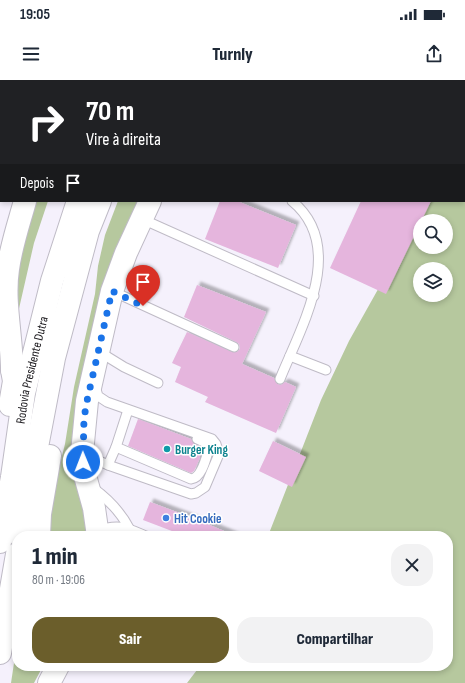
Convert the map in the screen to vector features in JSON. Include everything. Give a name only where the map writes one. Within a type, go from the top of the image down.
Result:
[{"type":"main road","points":[[12,477],[5,446],[14,381],[6,370],[7,270],[12,245],[25,202]]},
{"type":"main road","name":"Rodovia Presidente Dutra","points":[[0,542],[12,477],[24,393],[52,281],[78,202]]},
{"type":"main road","name":"Rodovia Presidente Dutra","points":[[21,531],[54,358],[88,231],[100,202]]},
{"type":"main road","points":[[39,531],[41,507],[72,328],[101,228],[113,202]]},
{"type":"main road","points":[[96,531],[88,485],[84,472],[82,453],[84,418],[95,360],[112,291],[146,210]]},
{"type":"main road","points":[[0,653],[12,583]]},
{"type":"main road","points":[[49,683],[55,671]]},
{"type":"lane","points":[[280,379],[314,296],[319,267],[317,246],[308,219],[293,202]]},
{"type":"lane","points":[[146,210],[314,296]]},
{"type":"lane","points":[[112,291],[234,347]]},
{"type":"lane","points":[[290,356],[326,370]]},
{"type":"lane","points":[[82,453],[108,465],[191,494],[201,491],[205,487],[219,454],[216,444],[212,439],[128,410],[107,402],[98,396],[95,360],[124,367],[158,383]]},
{"type":"lane","points":[[108,465],[116,447],[128,410]]},
{"type":"lane","points":[[116,447],[191,479],[197,477],[209,446],[206,443],[177,431],[162,421]]},
{"type":"lane","points":[[88,485],[115,506],[122,515],[130,531]]},
{"type":"lane","points":[[103,531],[111,527],[130,531]]},
{"type":"green space","points":[[31,202],[48,202],[34,243],[18,313],[13,288]]},
{"type":"green space","points":[[118,202],[138,202],[108,274],[84,503],[87,531],[47,531],[53,492],[65,444],[74,387],[95,294],[98,266],[105,235]]},
{"type":"green space","points":[[421,202],[465,202],[465,683],[187,683],[196,671],[453,671],[453,531],[270,531],[321,400],[349,341],[404,243],[413,221],[413,254],[453,254],[453,214],[416,214]]},
{"type":"green space","points":[[13,671],[40,671],[34,683],[11,683]]},
{"type":"building","points":[[220,202],[239,202],[296,225],[278,268],[205,239]]},
{"type":"building","points":[[361,202],[431,202],[425,214],[413,214],[413,238],[386,294],[330,268]]},
{"type":"building","points":[[197,285],[266,312],[242,364],[274,378],[277,384],[281,385],[285,382],[296,387],[276,433],[205,402],[208,397],[175,382],[181,367],[172,363],[187,332],[232,352],[237,352],[240,349],[239,344],[236,342],[184,317]]},
{"type":"building","name":"Burger King","points":[[138,419],[191,439],[194,444],[202,448],[194,471],[191,473],[128,446]]},
{"type":"building","points":[[273,441],[306,457],[292,487],[259,471]]},
{"type":"building","name":"Hit Cookie","points":[[150,502],[224,531],[172,531],[143,520]]},
{"type":"place","name":"Burger King","points":[[167,449]]},
{"type":"place","name":"Hit Cookie","points":[[166,518]]},
{"type":"route","points":[[83,462],[82,453],[84,418],[93,370],[112,291],[143,306]]}]
